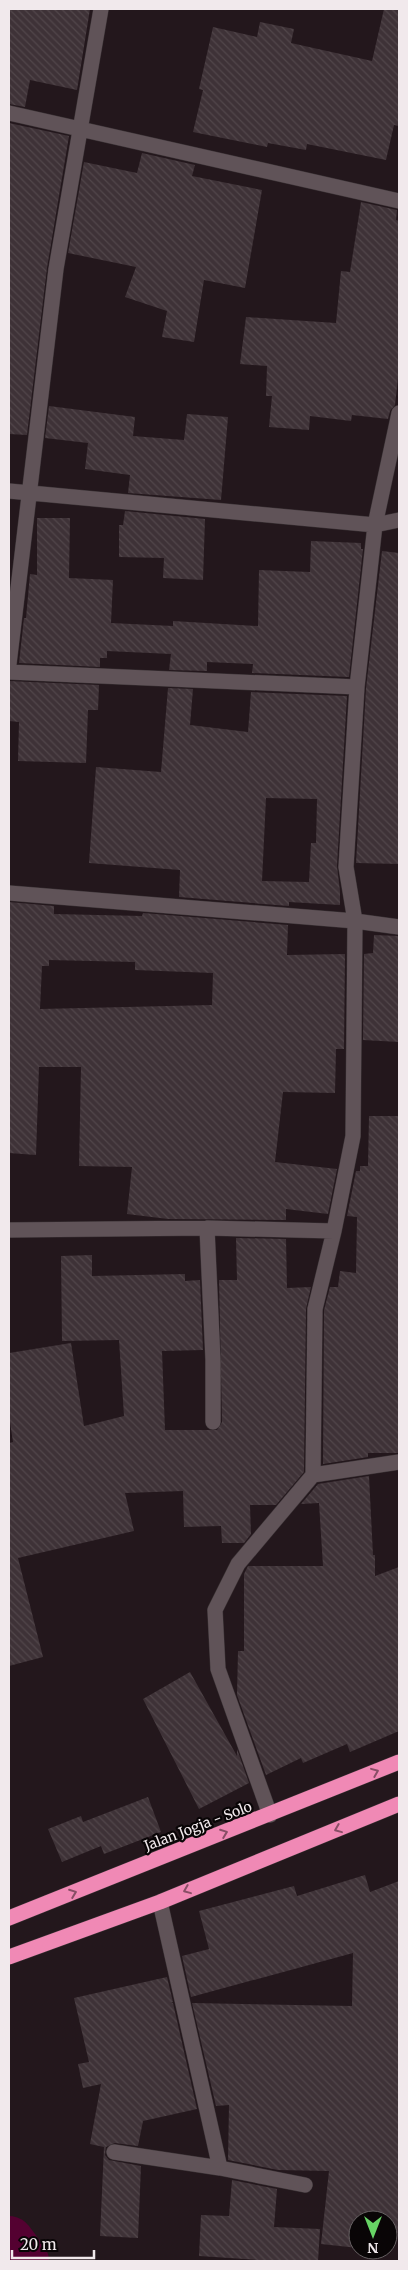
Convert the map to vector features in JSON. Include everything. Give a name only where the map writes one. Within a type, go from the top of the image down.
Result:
[{"type":"highway","name":"Jalan Jogja - Solo","points":[[9,1918],[399,1762]]},
{"type":"highway","points":[[9,1957],[160,1902],[399,1804]]},
{"type":"street","points":[[9,664],[56,270],[101,9]]},
{"type":"street","points":[[9,113],[399,201]]},
{"type":"street","points":[[270,1815],[218,1669],[215,1610],[238,1564],[313,1475],[314,1309],[334,1231],[353,1136],[355,922],[346,867],[357,687],[376,524],[399,413]]},
{"type":"street","points":[[9,491],[376,524],[399,520]]},
{"type":"street","points":[[9,672],[357,687]]},
{"type":"street","points":[[9,893],[399,927]]},
{"type":"street","points":[[9,1230],[207,1228],[334,1231]]},
{"type":"street","points":[[207,1228],[214,1422]]},
{"type":"street","points":[[313,1475],[399,1462]]},
{"type":"street","points":[[160,1902],[220,2168]]},
{"type":"street","points":[[114,2152],[220,2168],[305,2185]]},
{"type":"building","points":[[9,9],[90,9],[77,90],[30,80],[25,107],[9,104]]},
{"type":"building","points":[[384,9],[399,9],[399,126],[394,125],[386,160],[307,144],[306,150],[268,143],[267,147],[193,132],[203,90],[199,89],[213,27],[257,37],[260,22],[294,29],[291,43],[372,61]]},
{"type":"building","points":[[9,123],[69,136],[47,268],[27,435],[9,434]]},
{"type":"building","points":[[142,153],[195,165],[192,176],[262,190],[245,288],[204,280],[194,342],[162,337],[167,311],[125,297],[136,267],[68,253],[84,162],[137,173]]},
{"type":"building","points":[[361,202],[397,210],[396,220],[399,221],[399,369],[395,405],[390,411],[388,419],[352,415],[351,421],[310,416],[309,430],[269,427],[272,396],[266,396],[267,366],[240,364],[246,317],[336,323],[341,271],[350,272]]},
{"type":"building","points":[[49,406],[135,417],[133,436],[184,440],[187,414],[228,417],[221,500],[128,493],[130,475],[85,469],[88,443],[45,438]]},
{"type":"building","points":[[125,511],[205,519],[203,580],[163,578],[164,558],[119,557],[119,525],[123,525]]},
{"type":"building","points":[[37,518],[70,518],[69,578],[113,580],[111,623],[173,626],[173,621],[258,626],[259,570],[310,572],[311,541],[361,543],[361,549],[363,549],[349,677],[252,673],[253,664],[207,662],[207,671],[169,670],[171,654],[107,651],[107,658],[100,658],[100,667],[19,663],[30,574],[37,575]]},
{"type":"building","points":[[382,551],[399,553],[399,864],[356,863],[366,688]]},
{"type":"building","points":[[9,681],[99,685],[98,710],[88,710],[86,763],[18,761],[19,722],[9,721]]},
{"type":"building","points":[[168,688],[193,689],[190,725],[248,732],[251,692],[347,696],[337,866],[340,905],[289,902],[289,906],[179,897],[180,870],[89,863],[96,767],[161,772]],"holes":[[[266,798],[317,799],[316,843],[311,843],[309,882],[262,881]]]},
{"type":"building","points":[[9,902],[54,906],[54,914],[142,916],[143,913],[288,925],[287,955],[345,954],[344,1049],[336,1049],[335,1093],[283,1092],[275,1162],[337,1169],[328,1214],[286,1209],[286,1220],[168,1219],[127,1214],[132,1167],[79,1166],[81,1067],[39,1067],[36,1155],[9,1153]],"holes":[[[49,960],[135,962],[135,970],[213,973],[212,1005],[40,1009],[42,966],[49,966]]]},
{"type":"building","points":[[374,935],[399,936],[399,1042],[363,1040],[364,954],[373,953]]},
{"type":"building","points":[[369,1116],[399,1116],[399,1453],[368,1453],[368,1457],[323,1464],[324,1310],[330,1287],[338,1287],[340,1271],[356,1273],[357,1217],[347,1216],[356,1171],[360,1171],[360,1166],[368,1166]]},
{"type":"building","points":[[236,1238],[286,1239],[287,1288],[311,1287],[306,1309],[304,1472],[276,1505],[250,1505],[251,1534],[244,1543],[222,1543],[221,1526],[184,1527],[183,1491],[125,1493],[134,1531],[18,1558],[43,1657],[9,1666],[9,1443],[13,1442],[9,1416],[9,1353],[71,1343],[84,1426],[124,1416],[119,1340],[62,1341],[61,1256],[92,1255],[92,1276],[185,1274],[185,1281],[200,1280],[203,1350],[162,1351],[165,1430],[217,1430],[222,1422],[219,1280],[237,1280]]},
{"type":"building","points":[[369,1476],[375,1576],[399,1567],[399,1731],[350,1752],[347,1744],[303,1763],[301,1758],[266,1775],[237,1695],[238,1651],[244,1651],[244,1574],[248,1566],[323,1566],[319,1503],[301,1504],[318,1484]]},
{"type":"building","points":[[190,1672],[237,1756],[237,1749],[249,1783],[199,1809],[143,1699]]},
{"type":"building","points":[[148,1797],[161,1832],[104,1854],[101,1846],[62,1862],[48,1829],[81,1816],[83,1822]]},
{"type":"building","points":[[365,1875],[370,1892],[399,1881],[399,2233],[398,2210],[348,2210],[348,2247],[321,2244],[329,2171],[278,2170],[228,2160],[229,2105],[216,2106],[192,2003],[352,2006],[353,1953],[191,1997],[182,1956],[209,1949],[199,1911],[294,1886],[297,1896]]},
{"type":"building","points":[[167,1977],[173,2002],[171,2003],[173,2003],[197,2109],[143,2121],[138,2146],[115,2143],[106,2147],[105,2155],[109,2160],[141,2166],[138,2238],[100,2236],[104,2147],[90,2144],[101,2084],[83,2088],[78,2064],[89,2062],[74,1998]]},
{"type":"building","points":[[232,2180],[277,2189],[274,2227],[320,2229],[318,2261],[273,2261],[199,2256],[201,2215],[229,2216]]},
{"type":"waterway","points":[[9,2241],[24,2261]]}]
